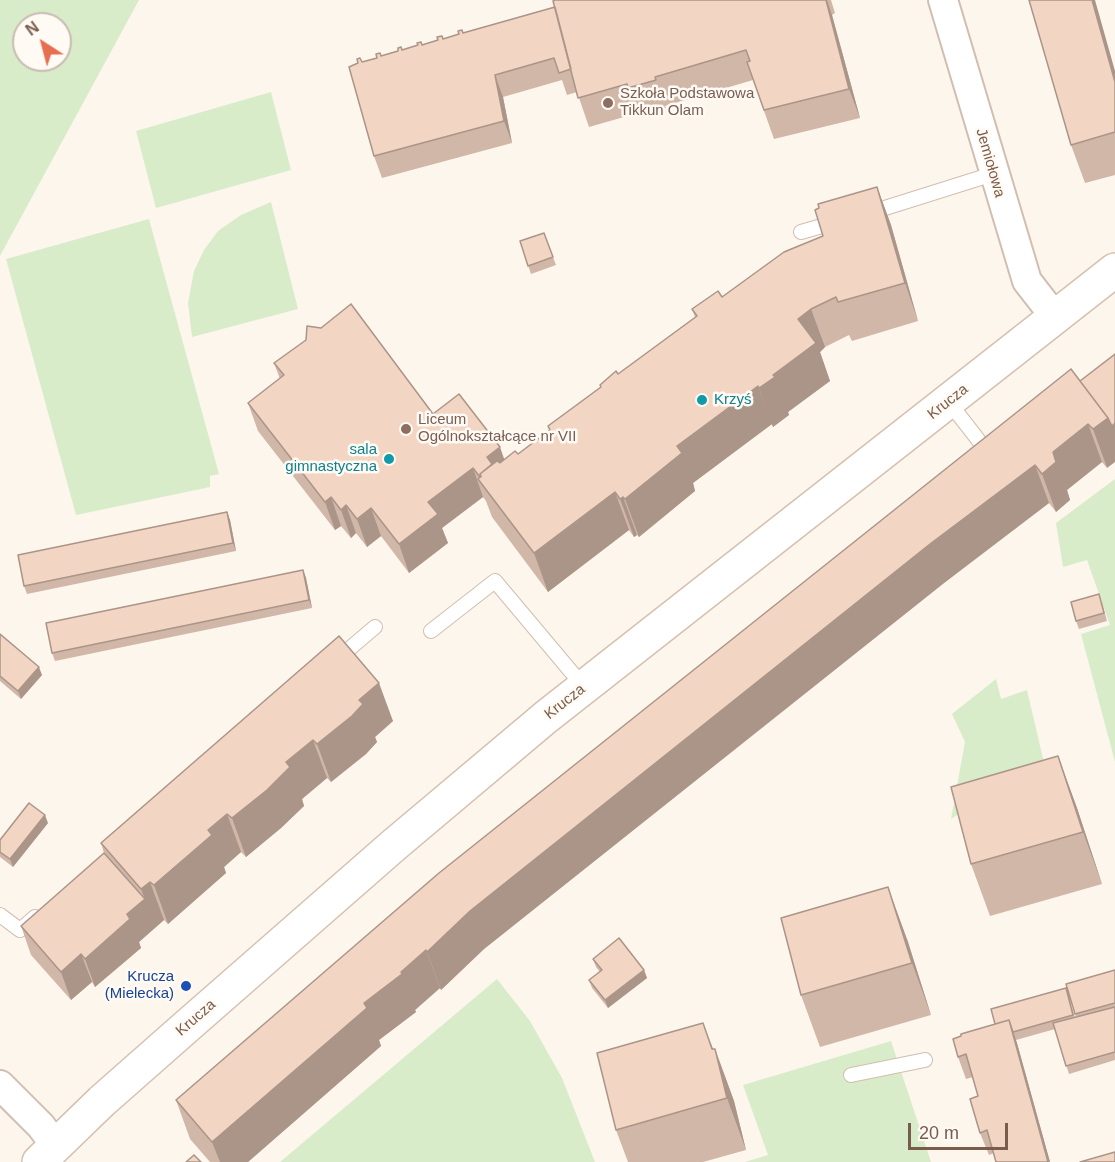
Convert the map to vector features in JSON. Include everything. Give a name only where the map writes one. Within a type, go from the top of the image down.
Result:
[{"type":"street","name":"Jemiołowa","points":[[943,0],[993,174],[1027,281],[1055,317]]},
{"type":"street","name":"Krucza","points":[[53,1157],[102,1101],[385,852],[584,687],[1115,270]]},
{"type":"street","points":[[0,1085],[41,1126],[53,1157]]},
{"type":"lane","points":[[801,232],[993,174]]},
{"type":"lane","points":[[948,402],[990,455]]},
{"type":"lane","points":[[431,631],[495,581],[584,687]]},
{"type":"lane","points":[[321,673],[375,627]]},
{"type":"lane","points":[[0,915],[20,930],[46,908]]},
{"type":"lane","points":[[851,1075],[925,1060]]},
{"type":"green space","points":[[0,0],[139,0],[0,256]]},
{"type":"green space","points":[[271,92],[291,170],[156,208],[136,131]]},
{"type":"green space","points":[[271,202],[298,309],[192,337],[188,303],[194,271],[204,250],[218,231],[241,215]]},
{"type":"green space","points":[[149,219],[219,474],[210,476],[210,487],[76,515],[6,259]]},
{"type":"green space","points":[[1115,479],[1115,762],[1081,634],[1110,625],[1087,560],[1063,567],[1056,523]]},
{"type":"green space","points":[[996,679],[1001,699],[1027,690],[1048,780],[980,800],[951,819],[965,742],[952,714]]},
{"type":"green space","points":[[497,979],[530,1021],[562,1078],[595,1162],[280,1162]]},
{"type":"green space","points":[[891,1041],[931,1162],[745,1162],[768,1155],[743,1085]]},
{"type":"building","points":[[826,0],[849,89],[764,110],[747,62],[750,61],[746,50],[655,77],[656,80],[628,88],[627,84],[578,98],[553,1]]},
{"type":"building","points":[[1029,0],[1092,0],[1115,82],[1115,132],[1071,145]]},
{"type":"building","points":[[555,7],[571,69],[559,73],[554,58],[495,75],[504,121],[374,156],[349,67],[358,63],[357,59],[360,58],[362,62],[377,58],[376,54],[380,53],[381,56],[398,51],[401,47],[402,50],[421,42],[422,45],[438,40],[437,37],[442,36],[443,39],[459,34],[458,31],[462,30],[463,33]]},
{"type":"building","points":[[877,187],[905,283],[838,302],[836,297],[811,309],[798,319],[816,343],[773,375],[775,377],[759,388],[758,386],[677,446],[682,453],[625,499],[623,497],[620,499],[615,492],[534,553],[478,479],[480,474],[515,451],[518,454],[550,430],[548,426],[601,387],[600,385],[616,371],[618,374],[697,316],[692,309],[718,291],[722,297],[784,252],[823,236],[815,210],[819,208],[818,204]]},
{"type":"building","points":[[544,233],[553,257],[528,266],[520,241]]},
{"type":"building","name":"sala gimnastyczna","points":[[351,304],[433,414],[459,394],[500,447],[487,457],[492,464],[480,474],[481,477],[473,468],[428,502],[438,514],[399,544],[371,508],[357,519],[346,505],[341,510],[331,497],[325,502],[248,403],[284,375],[274,363],[306,340],[307,326],[321,328]]},
{"type":"building","points":[[1115,354],[1115,423],[1112,426],[1080,381]]},
{"type":"building","points":[[1071,369],[1108,418],[1093,429],[1088,424],[1053,452],[1056,462],[1042,474],[1035,465],[930,544],[470,911],[427,952],[426,950],[401,972],[402,974],[364,1003],[367,1008],[212,1142],[176,1100],[439,873]]},
{"type":"building","points":[[227,512],[233,543],[24,586],[18,555]]},
{"type":"building","points":[[303,570],[309,600],[52,653],[46,623]]},
{"type":"building","points":[[1099,594],[1104,613],[1076,621],[1071,602]]},
{"type":"building","points":[[0,634],[39,667],[18,691],[0,676]]},
{"type":"building","points":[[339,636],[379,683],[359,700],[363,704],[352,716],[317,744],[313,740],[286,762],[290,767],[267,790],[232,818],[227,814],[208,830],[212,835],[154,885],[150,882],[141,889],[101,843]]},
{"type":"building","points":[[1058,756],[1083,832],[971,864],[951,787]]},
{"type":"building","points":[[29,803],[45,815],[10,859],[0,852],[0,840]]},
{"type":"building","points":[[104,853],[145,899],[127,914],[130,919],[85,959],[81,954],[61,972],[21,926]]},
{"type":"building","points":[[888,887],[912,963],[801,995],[781,918]]},
{"type":"building","points":[[619,938],[644,970],[605,1000],[589,980],[602,970],[593,959]]},
{"type":"building","points":[[1115,970],[1115,1003],[1075,1014],[1066,984]]},
{"type":"building","points":[[1066,988],[1073,1015],[1013,1032],[1009,1020],[995,1024],[991,1009]]},
{"type":"building","points":[[1115,1007],[1115,1052],[1066,1066],[1053,1023]]},
{"type":"building","points":[[1009,1020],[1048,1162],[996,1162],[987,1130],[980,1133],[970,1099],[978,1096],[966,1054],[958,1057],[953,1039],[961,1034]]},
{"type":"building","points":[[703,1023],[712,1049],[715,1049],[727,1098],[616,1130],[597,1053]]},
{"type":"building","points":[[1115,1152],[1115,1162],[1080,1162]]},
{"type":"building","points":[[194,1155],[201,1162],[186,1162]]},
{"type":"place","name":"Szkoła Podstawowa Tikkun Olam","points":[[608,103]]},
{"type":"place","name":"Krzyś","points":[[702,400]]},
{"type":"place","name":"Liceum Ogólnokształcące nr VII","points":[[406,429]]},
{"type":"place","name":"sala gimnastyczna","points":[[389,459]]},
{"type":"place","name":"Krucza (Mielecka)","points":[[186,986]]}]
